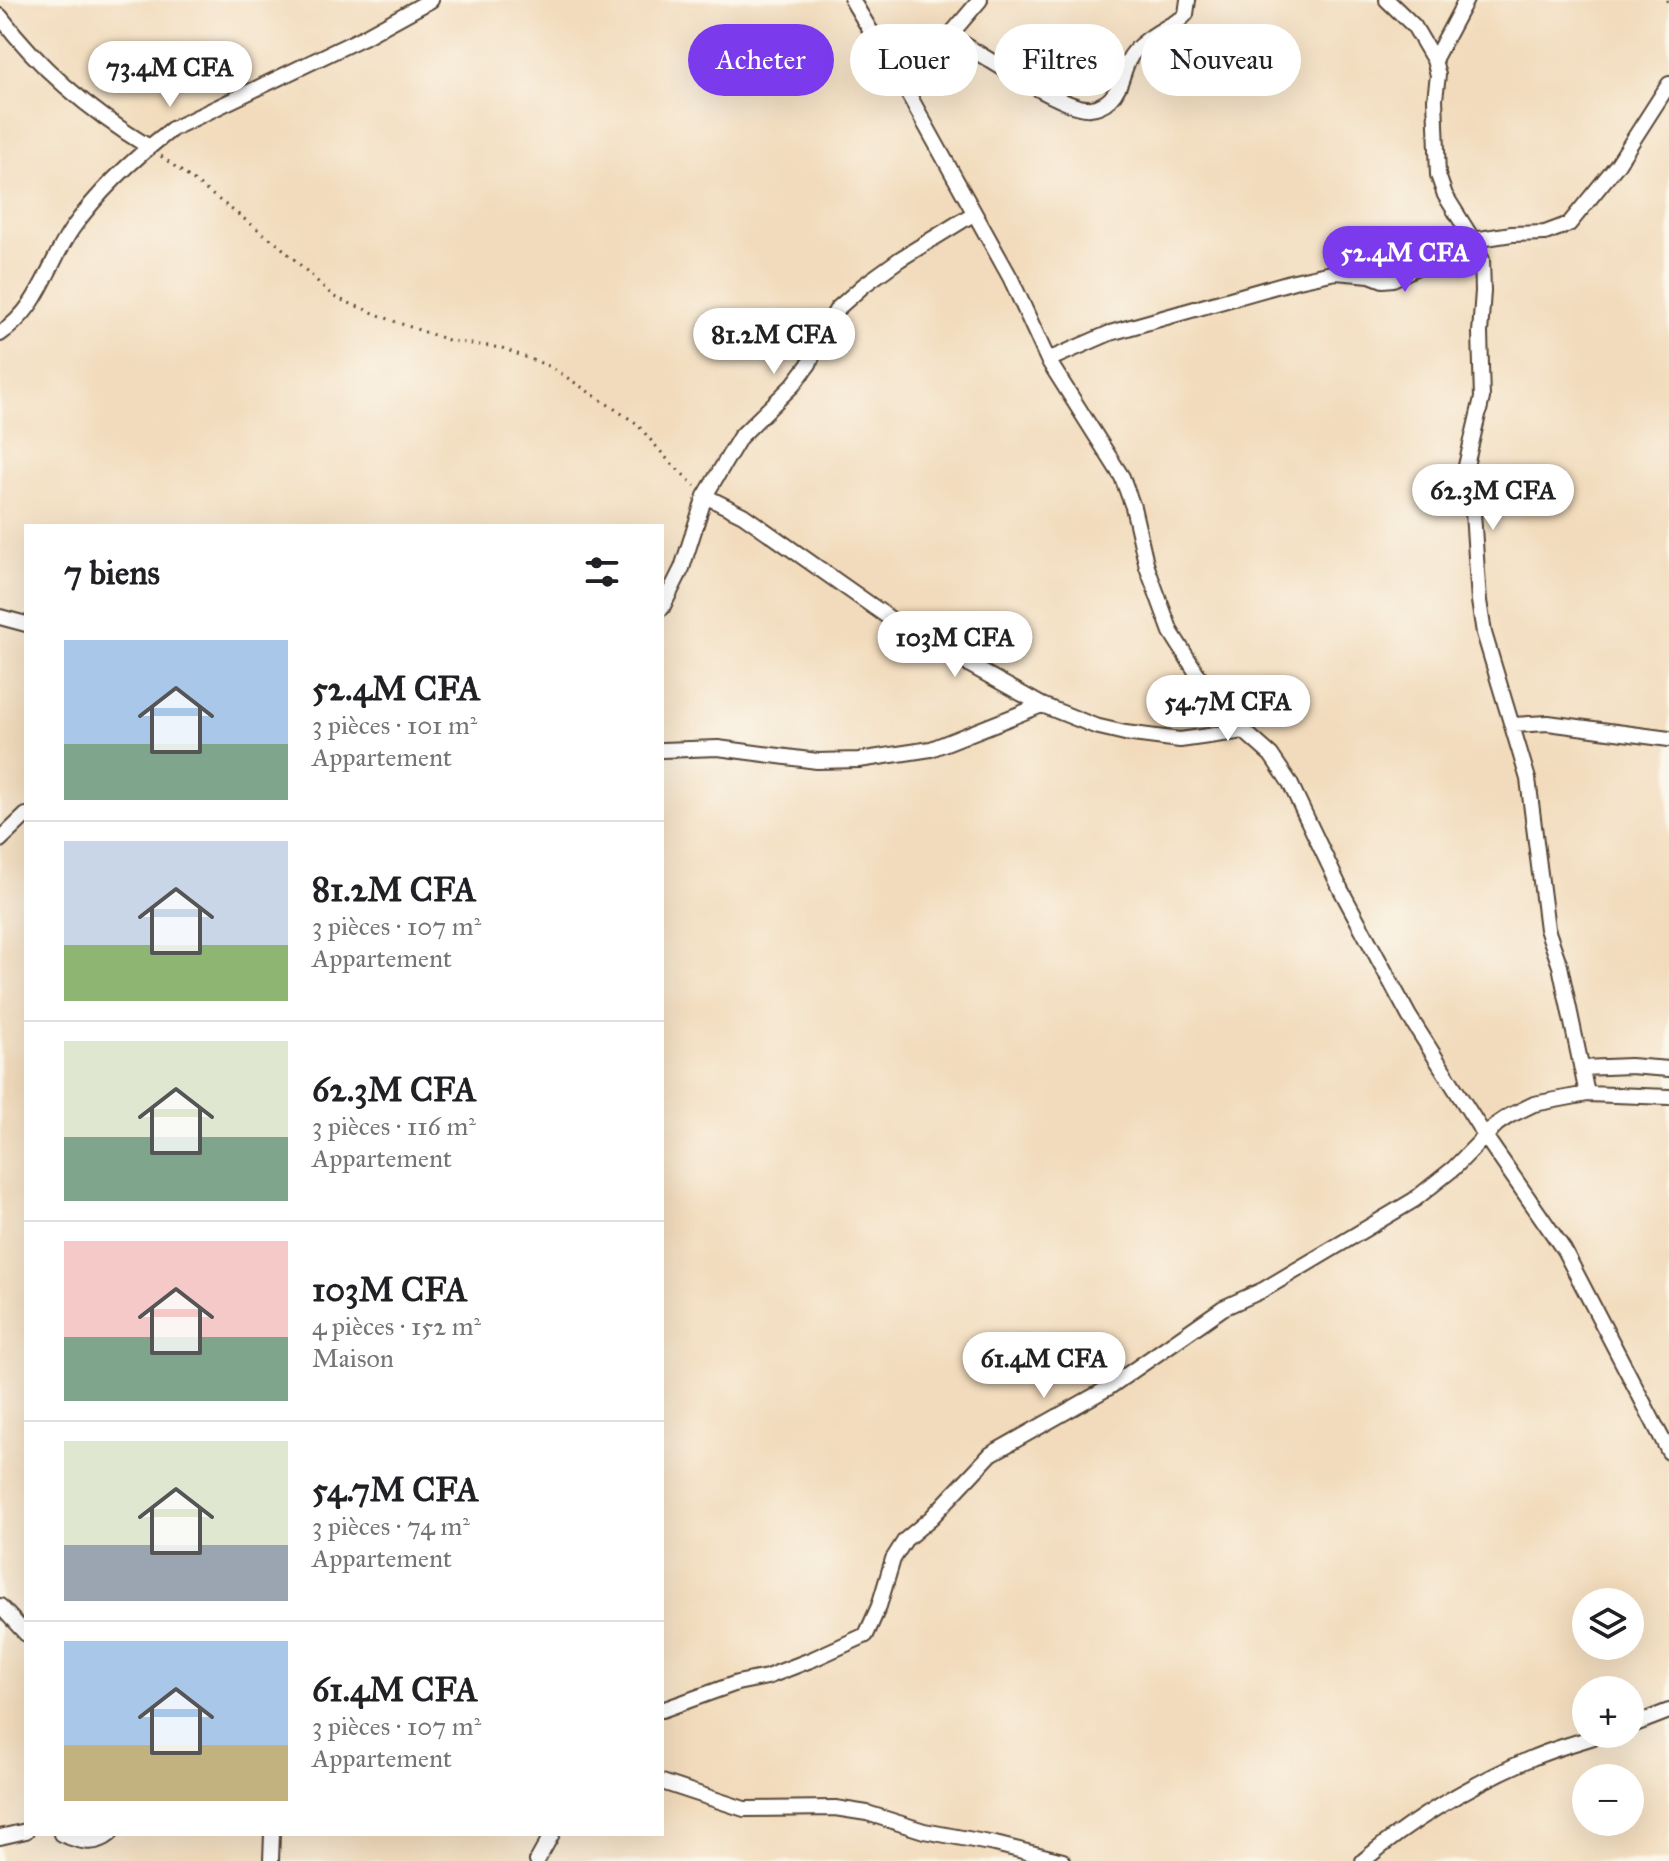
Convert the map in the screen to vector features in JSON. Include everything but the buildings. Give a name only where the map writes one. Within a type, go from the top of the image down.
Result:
[{"type":"street","points":[[0,334],[38,295],[57,252],[90,205],[128,163],[172,129],[362,38],[431,0]]},
{"type":"street","points":[[852,0],[866,24]]},
{"type":"street","points":[[961,24],[980,0]]},
{"type":"street","points":[[978,52],[1051,94],[1086,109],[1102,105],[1110,99],[1121,85],[1129,58],[1145,43],[1181,19],[1186,14],[1188,0]]},
{"type":"street","points":[[1387,0],[1414,26],[1434,60],[1438,75],[1435,99],[1438,175],[1445,195],[1482,260],[1482,398],[1465,470],[1472,498],[1484,633],[1528,779],[1547,929],[1560,966],[1587,1094]]},
{"type":"street","points":[[1434,60],[1466,0]]},
{"type":"street","points":[[0,16],[34,57],[97,110],[149,147]]},
{"type":"street","points":[[1048,360],[1110,333],[1294,281],[1336,272],[1393,279],[1473,240],[1545,233],[1569,224],[1617,165],[1669,84]]},
{"type":"street","points":[[909,96],[1011,279],[1048,360],[1122,477],[1133,507],[1147,567],[1171,632],[1198,675],[1244,731],[1271,755],[1290,783],[1341,890],[1409,1016],[1485,1136],[1564,1250],[1664,1432],[1669,1452]]},
{"type":"street","points":[[664,604],[682,568],[705,496],[740,437],[793,385],[809,364],[837,309],[888,268],[973,214]]},
{"type":"street","points":[[705,496],[743,515],[905,629],[1042,705],[1095,726],[1135,735],[1180,740],[1244,731]]},
{"type":"street","points":[[0,617],[24,623]]},
{"type":"street","points":[[664,750],[718,748],[817,761],[859,760],[931,749],[1042,705]]},
{"type":"street","points":[[1513,725],[1548,723],[1669,739]]},
{"type":"street","points":[[0,840],[24,817]]},
{"type":"street","points":[[1582,1068],[1630,1066],[1669,1069]]},
{"type":"street","points":[[664,1709],[737,1683],[767,1677],[866,1635],[879,1606],[893,1559],[905,1540],[931,1518],[991,1454],[1108,1388],[1223,1308],[1263,1290],[1414,1200],[1454,1168],[1509,1116],[1534,1104],[1587,1094],[1669,1097]]},
{"type":"street","points":[[0,1606],[24,1632]]},
{"type":"street","points":[[1644,1721],[1669,1711]]},
{"type":"street","points":[[1363,1861],[1405,1828],[1447,1803],[1533,1757],[1572,1744]]},
{"type":"street","points":[[664,1783],[744,1809],[835,1808],[867,1813],[924,1831],[1056,1860]]},
{"type":"street","points":[[0,1837],[24,1831]]},
{"type":"street","points":[[68,1836],[91,1843],[102,1841],[108,1836]]},
{"type":"street","points":[[271,1861],[272,1836]]},
{"type":"street","points":[[537,1861],[551,1836]]},
{"type":"path","points":[[149,147],[280,246],[334,297],[451,341],[502,348],[551,367],[636,423],[705,496]]}]
